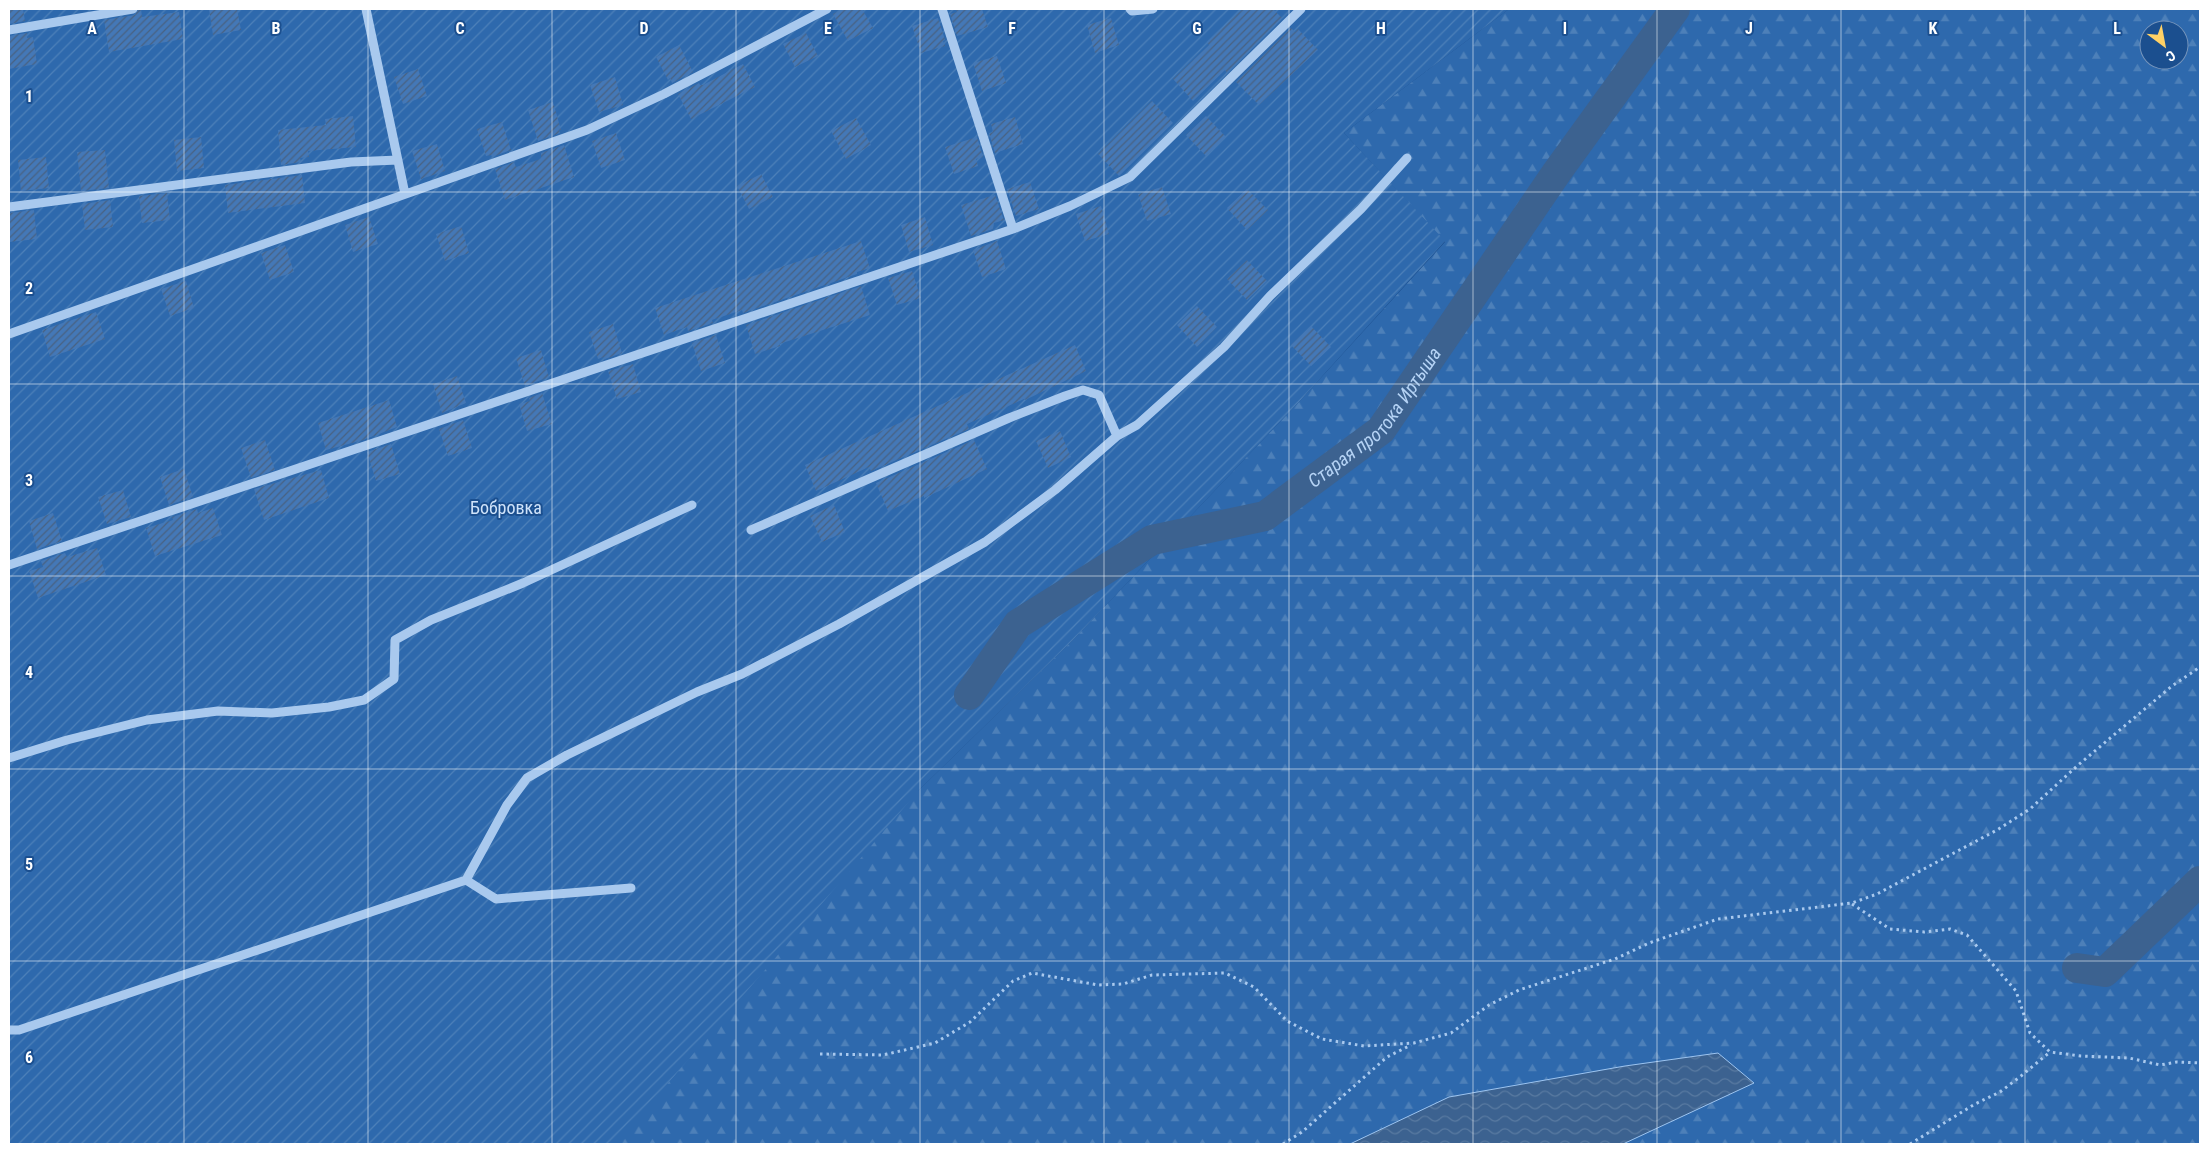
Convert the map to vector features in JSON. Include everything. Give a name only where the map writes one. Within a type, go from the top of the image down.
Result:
[{"type":"street","points":[[9,30],[133,9]]},
{"type":"street","points":[[366,9],[405,194]]},
{"type":"street","points":[[9,334],[587,130],[664,94],[827,9]]},
{"type":"street","points":[[942,9],[1012,229]]},
{"type":"street","points":[[1130,9],[1153,9]]},
{"type":"street","points":[[9,566],[1012,229],[1070,206],[1130,177],[1302,9]]},
{"type":"street","points":[[9,1030],[28,1027],[466,880],[506,805],[527,778],[567,755],[697,692],[742,674],[839,624],[985,542],[1056,490],[1117,436],[1137,425],[1224,347],[1270,296],[1361,209],[1407,158]]},
{"type":"street","points":[[9,208],[351,162],[398,160]]},
{"type":"street","points":[[751,530],[912,462],[1008,418],[1083,390],[1099,395],[1117,436]]},
{"type":"street","points":[[9,758],[67,740],[147,720],[218,711],[272,713],[329,707],[364,700],[394,680],[395,640],[431,620],[523,583],[692,505]]},
{"type":"street","points":[[466,880],[496,899],[631,888]]},
{"type":"path","points":[[820,1054],[883,1055],[935,1043],[970,1022],[1013,981],[1032,973],[1098,985],[1123,984],[1152,975],[1225,973],[1254,987],[1287,1021],[1322,1039],[1364,1046],[1414,1043],[1451,1033],[1489,1006],[1518,990],[1615,959],[1648,943],[1718,919],[1852,903],[1877,894],[1997,830],[2030,809],[2076,766],[2172,686],[2200,667]]},
{"type":"path","points":[[1852,903],[1890,929],[1924,932],[1950,929],[1967,935],[2016,991],[2030,1033],[2050,1052],[2082,1056],[2129,1058],[2160,1065],[2176,1062],[2200,1063]]},
{"type":"path","points":[[1283,1144],[1302,1132],[1387,1058],[1414,1043]]},
{"type":"path","points":[[1910,1144],[1975,1104],[2000,1092],[2050,1052]]},
{"type":"green space","name":"Бобровка","points":[[9,9],[1509,9],[1344,133],[1445,241],[1297,404],[1073,640],[919,790],[616,1144],[9,1144]]},
{"type":"green space","points":[[1509,9],[2200,9],[2200,1144],[27,1144],[919,790],[1073,640],[1297,404],[1445,242],[1344,133]]},
{"type":"water","points":[[1718,1053],[1754,1083],[1623,1144],[1350,1144],[1449,1097],[1625,1066]]},
{"type":"building","points":[[9,9],[23,9],[25,21],[9,24]]},
{"type":"building","points":[[141,9],[142,17],[179,12],[183,39],[109,52],[104,20],[135,15]]},
{"type":"building","points":[[209,9],[237,9],[241,30],[213,35]]},
{"type":"building","points":[[842,9],[862,9],[873,28],[848,41],[833,14]]},
{"type":"building","points":[[956,9],[982,9],[988,27],[957,36],[950,14],[957,12]]},
{"type":"building","points":[[1243,9],[1273,9],[1282,18],[1227,73],[1225,70],[1193,101],[1173,79],[1209,45],[1207,42]]},
{"type":"building","points":[[938,18],[945,46],[921,53],[912,26]]},
{"type":"building","points":[[1111,18],[1119,45],[1095,53],[1087,25]]},
{"type":"building","points":[[1291,28],[1295,32],[1298,29],[1318,50],[1259,105],[1236,82]]},
{"type":"building","points":[[27,33],[27,38],[33,37],[37,64],[9,69],[9,36]]},
{"type":"building","points":[[806,33],[818,56],[795,67],[783,44]]},
{"type":"building","points":[[679,45],[693,72],[672,83],[670,78],[668,80],[656,57]]},
{"type":"building","points":[[997,56],[1006,83],[982,91],[973,63]]},
{"type":"building","points":[[743,64],[755,87],[691,119],[678,94],[699,83],[703,85]]},
{"type":"building","points":[[418,69],[427,96],[403,104],[394,77]]},
{"type":"building","points":[[615,77],[623,105],[599,112],[590,85]]},
{"type":"building","points":[[1152,101],[1173,123],[1119,176],[1098,154]]},
{"type":"building","points":[[553,102],[561,130],[559,130],[560,133],[538,141],[528,110]]},
{"type":"building","points":[[353,116],[356,147],[308,151],[309,157],[300,158],[301,162],[281,165],[278,130],[326,125],[325,119]]},
{"type":"building","points":[[1206,116],[1226,137],[1206,156],[1186,135]]},
{"type":"building","points":[[1015,117],[1023,144],[995,153],[989,133],[993,132],[991,124]]},
{"type":"building","points":[[856,118],[871,145],[846,159],[831,131]]},
{"type":"building","points":[[502,122],[511,150],[492,157],[491,155],[486,156],[477,129]]},
{"type":"building","points":[[616,133],[625,160],[601,168],[592,141]]},
{"type":"building","points":[[201,137],[204,168],[177,171],[174,140]]},
{"type":"building","points":[[977,137],[983,157],[976,159],[978,166],[954,174],[945,147]]},
{"type":"building","points":[[437,144],[445,171],[421,179],[412,151]]},
{"type":"building","points":[[564,145],[574,177],[505,200],[495,169],[514,162],[516,167],[541,159],[541,153]]},
{"type":"building","points":[[105,150],[109,188],[81,191],[77,152]]},
{"type":"building","points":[[46,157],[49,188],[21,191],[18,160]]},
{"type":"building","points":[[761,174],[773,197],[749,209],[737,186]]},
{"type":"building","points":[[302,175],[305,203],[228,213],[225,185]]},
{"type":"building","points":[[1030,182],[1039,209],[1016,216],[1007,189]]},
{"type":"building","points":[[1162,187],[1171,214],[1147,221],[1138,194]]},
{"type":"building","points":[[1247,189],[1268,210],[1247,230],[1227,208]]},
{"type":"building","points":[[167,193],[170,220],[142,223],[139,196]]},
{"type":"building","points":[[995,195],[1004,220],[994,223],[993,229],[971,236],[961,205]]},
{"type":"building","points":[[110,200],[113,227],[85,230],[82,204]]},
{"type":"building","points":[[1101,206],[1109,234],[1085,241],[1076,214]]},
{"type":"building","points":[[34,210],[37,239],[9,242],[9,213]]},
{"type":"building","points":[[369,217],[378,244],[353,252],[345,225]]},
{"type":"building","points":[[925,217],[933,245],[909,252],[901,225]]},
{"type":"building","points":[[461,226],[469,253],[445,261],[436,234]]},
{"type":"building","points":[[861,241],[870,268],[743,313],[742,310],[712,320],[713,323],[688,331],[687,327],[664,335],[655,308]]},
{"type":"building","points":[[997,241],[1006,269],[982,277],[973,250]]},
{"type":"building","points":[[285,245],[294,272],[270,280],[261,253]]},
{"type":"building","points":[[1247,260],[1267,281],[1247,300],[1227,279]]},
{"type":"building","points":[[912,271],[921,298],[897,305],[888,278]]},
{"type":"building","points":[[186,281],[194,308],[170,316],[161,289]]},
{"type":"building","points":[[861,286],[870,315],[779,344],[780,346],[755,354],[746,325]]},
{"type":"building","points":[[1197,306],[1217,327],[1197,347],[1177,325]]},
{"type":"building","points":[[96,312],[105,339],[50,357],[42,330]]},
{"type":"building","points":[[613,324],[622,353],[605,359],[604,357],[598,359],[589,332]]},
{"type":"building","points":[[1311,326],[1331,347],[1311,366],[1291,345]]},
{"type":"building","points":[[716,335],[725,363],[701,371],[692,343]]},
{"type":"building","points":[[1075,345],[1086,371],[1025,400],[967,424],[969,429],[871,471],[869,467],[816,491],[805,465]]},
{"type":"building","points":[[541,350],[549,377],[525,386],[516,358]]},
{"type":"building","points":[[633,364],[641,392],[617,399],[608,371]]},
{"type":"building","points":[[457,376],[466,403],[442,413],[433,384]]},
{"type":"building","points":[[542,393],[552,424],[527,431],[519,404],[530,401],[529,398]]},
{"type":"building","points":[[389,400],[397,427],[363,440],[326,450],[318,423]]},
{"type":"building","points":[[463,420],[472,448],[448,456],[439,429]]},
{"type":"building","points":[[1060,431],[1071,457],[1048,468],[1036,441]]},
{"type":"building","points":[[265,440],[275,470],[251,478],[241,448]]},
{"type":"building","points":[[974,440],[987,469],[924,498],[924,496],[888,511],[876,483]]},
{"type":"building","points":[[391,444],[400,474],[376,481],[367,452]]},
{"type":"building","points":[[184,469],[193,497],[169,505],[160,477]]},
{"type":"building","points":[[321,470],[329,498],[264,520],[254,489]]},
{"type":"building","points":[[123,490],[131,517],[107,524],[98,497]]},
{"type":"building","points":[[834,505],[845,532],[822,542],[810,516]]},
{"type":"building","points":[[213,508],[222,535],[155,556],[146,528],[173,520],[172,517],[197,509],[198,513]]},
{"type":"building","points":[[53,513],[62,541],[37,549],[29,521]]},
{"type":"building","points":[[97,548],[106,575],[38,598],[29,571],[43,567],[41,561],[65,553],[67,557]]},
{"type":"waterway","name":"Старая протока Иртыша","points":[[969,695],[1018,624],[1152,540],[1265,516],[1381,430],[1557,172],[1675,9]]},
{"type":"waterway","name":"Старая протока Иртыша","points":[[2077,968],[2105,972],[2200,881]]}]
